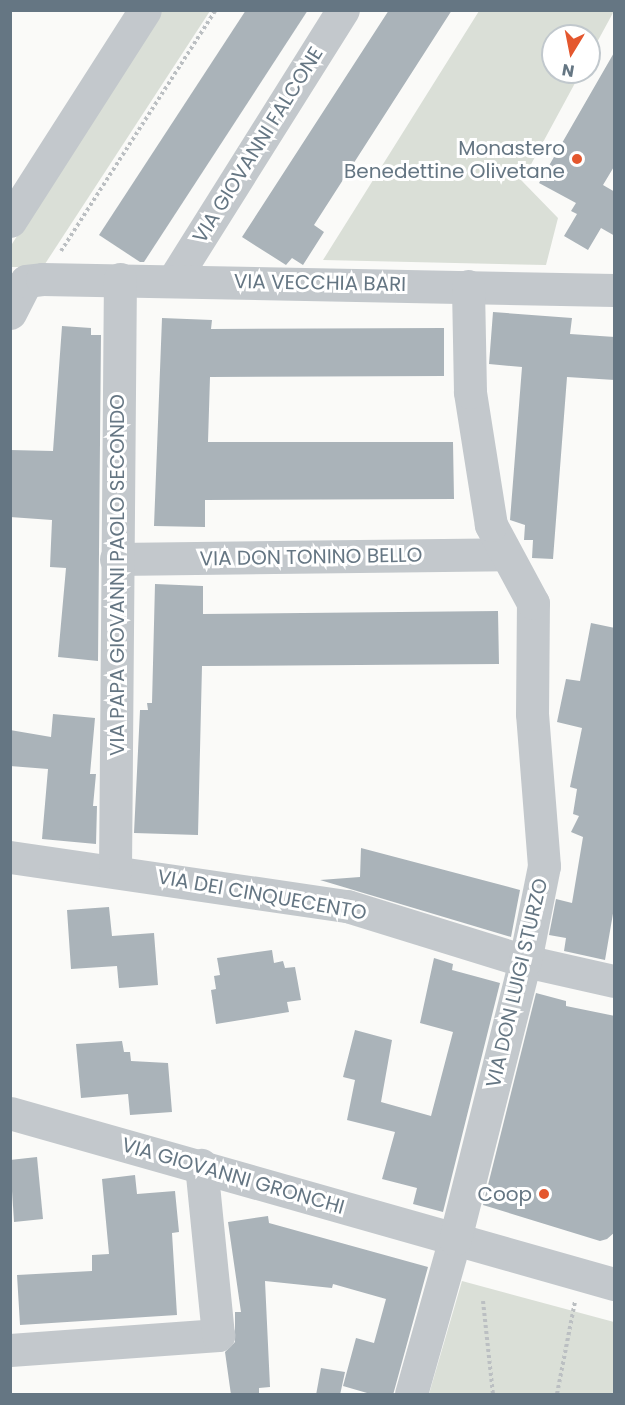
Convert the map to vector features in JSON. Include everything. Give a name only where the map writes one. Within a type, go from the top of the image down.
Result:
[{"type":"street","points":[[10,221],[145,10]]},
{"type":"street","name":"VIA GIOVANNI FALCONE","points":[[174,279],[343,10]]},
{"type":"street","name":"VIA PAPA GIOVANNI PAOLO SECONDO","points":[[115,870],[120,279]]},
{"type":"street","name":"VIA VECCHIA BARI","points":[[34,280],[174,279],[615,290]]},
{"type":"street","points":[[10,313],[34,280]]},
{"type":"street","name":"VIA DON LUIGI STURZO","points":[[411,1395],[455,1239],[525,961],[544,866],[532,714],[533,603],[490,525],[470,392],[468,286]]},
{"type":"street","name":"VIA DON TONINO BELLO","points":[[116,559],[506,554]]},
{"type":"street","name":"VIA DEI CINQUECENTO","points":[[10,857],[115,870],[347,906],[525,961],[615,981]]},
{"type":"street","name":"VIA GIOVANNI GRONCHI","points":[[10,1113],[201,1165],[615,1284]]},
{"type":"street","points":[[10,1350],[218,1335],[201,1165]]},
{"type":"path","points":[[34,280],[216,10]]},
{"type":"path","points":[[556,1395],[580,1275]]},
{"type":"path","points":[[483,1300],[493,1395]]},
{"type":"shaded area","points":[[161,11],[210,11],[43,267],[11,267],[10,247]]},
{"type":"shaded area","points":[[479,11],[614,11],[601,35],[601,24],[541,24],[541,84],[575,84],[522,181],[558,218],[546,265],[323,260]]},
{"type":"shaded area","points":[[462,1281],[614,1322],[614,1394],[429,1394]]},
{"type":"building","points":[[246,10],[308,10],[144,262],[140,262],[99,235]]},
{"type":"building","points":[[389,10],[452,10],[314,225],[324,232],[303,265],[292,258],[286,265],[242,237]]},
{"type":"building","name":"Monastero Benedettine Olivetane","points":[[615,51],[615,165],[603,185],[615,192],[615,236],[601,228],[588,250],[564,236],[577,214],[571,211],[576,203],[539,183],[596,84],[601,84],[601,75]]},
{"type":"building","points":[[493,312],[572,318],[570,334],[615,337],[615,380],[567,377],[553,559],[532,558],[533,540],[524,540],[525,525],[510,520],[522,367],[489,364]]},
{"type":"building","points":[[162,318],[212,320],[211,329],[444,328],[444,376],[210,377],[208,442],[453,442],[454,499],[205,500],[205,527],[154,526]]},
{"type":"building","points":[[62,326],[91,328],[91,335],[101,335],[98,661],[58,657],[66,568],[50,567],[52,520],[10,517],[10,450],[53,451]]},
{"type":"building","points":[[155,584],[203,586],[203,614],[498,611],[499,664],[202,666],[198,835],[134,833],[140,710],[148,710],[147,703],[152,703]]},
{"type":"building","points":[[591,623],[615,628],[615,902],[605,960],[564,951],[566,938],[549,935],[556,899],[572,903],[583,837],[571,832],[579,816],[573,814],[577,789],[570,787],[582,728],[557,722],[566,679],[580,681]]},
{"type":"building","points":[[53,714],[95,718],[90,774],[96,774],[93,806],[97,806],[96,844],[42,839],[48,769],[10,766],[10,730],[51,737]]},
{"type":"building","points":[[361,848],[520,890],[511,937],[320,880],[360,877]]},
{"type":"building","points":[[109,907],[112,936],[154,933],[158,985],[119,988],[117,966],[71,969],[67,910]]},
{"type":"building","points":[[272,950],[274,963],[283,961],[285,968],[295,967],[301,1000],[287,1002],[289,1012],[216,1024],[211,990],[216,989],[214,976],[220,975],[217,958]]},
{"type":"building","points":[[434,958],[453,964],[452,970],[500,983],[443,1212],[413,1204],[417,1188],[382,1179],[395,1132],[347,1120],[355,1080],[343,1077],[355,1030],[392,1040],[381,1102],[431,1116],[453,1032],[420,1023]]},
{"type":"building","points":[[536,993],[566,1001],[566,1006],[615,1016],[615,1232],[607,1239],[600,1241],[483,1205]]},
{"type":"building","points":[[122,1041],[124,1052],[130,1052],[131,1061],[168,1063],[172,1112],[130,1115],[128,1094],[81,1098],[76,1044]]},
{"type":"building","points":[[37,1157],[43,1219],[14,1222],[10,1160]]},
{"type":"building","points":[[135,1175],[137,1194],[175,1191],[179,1232],[172,1233],[177,1315],[20,1325],[17,1275],[92,1271],[92,1255],[109,1254],[102,1179]]},
{"type":"building","points":[[268,1216],[269,1223],[428,1267],[393,1395],[374,1395],[343,1386],[356,1338],[374,1343],[386,1299],[333,1284],[332,1288],[265,1281],[270,1387],[259,1388],[259,1395],[231,1395],[225,1352],[235,1342],[235,1312],[241,1312],[228,1222]]},
{"type":"building","points":[[321,1368],[345,1372],[340,1395],[316,1395]]},
{"type":"place","name":"Monastero Benedettine Olivetane","points":[[577,159]]},
{"type":"place","name":"Coop","points":[[544,1194]]}]
